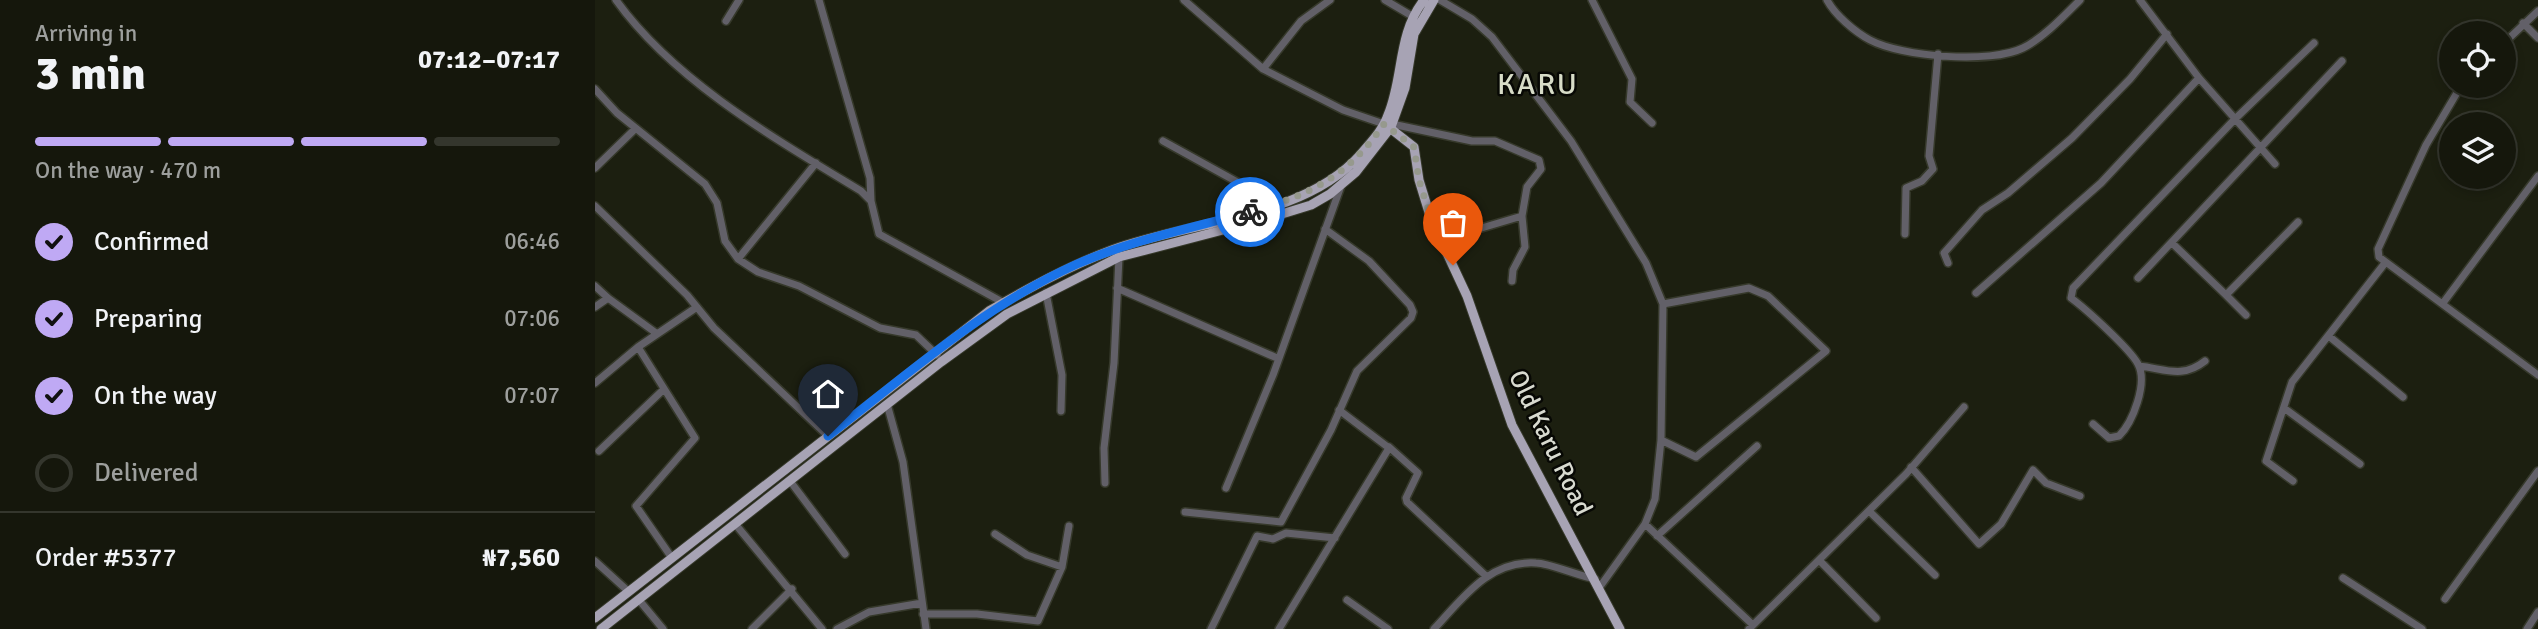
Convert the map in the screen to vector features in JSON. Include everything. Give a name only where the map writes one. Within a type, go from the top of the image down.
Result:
[{"type":"main road","points":[[595,618],[936,352],[1004,303],[1046,279],[1113,250],[1301,197],[1338,175],[1389,125],[1412,16],[1423,0]]},
{"type":"main road","points":[[601,629],[982,330],[1046,293],[1119,257],[1293,211],[1311,205],[1341,185],[1367,159],[1389,125],[1405,88],[1414,34],[1434,0]]},
{"type":"main road","name":"Old Karu Road","points":[[1389,125],[1414,147],[1419,180],[1441,240],[1467,296],[1513,425],[1620,629]]},
{"type":"street","points":[[616,0],[658,48],[718,97],[861,191],[871,201]]},
{"type":"street","points":[[726,21],[739,0]]},
{"type":"street","points":[[819,0],[870,178],[871,201],[879,234],[1004,303]]},
{"type":"street","points":[[1184,0],[1263,69],[1343,110],[1389,125],[1472,141],[1495,141],[1537,158],[1541,169],[1527,187],[1522,216],[1525,247],[1513,270],[1512,281]]},
{"type":"street","points":[[1263,69],[1301,21],[1331,0]]},
{"type":"street","points":[[1385,0],[1412,16]]},
{"type":"street","points":[[1434,629],[1486,576],[1501,569],[1535,563],[1597,583],[1645,524],[1655,499],[1661,440],[1663,304],[1646,263],[1571,141],[1492,37],[1472,19],[1440,0]]},
{"type":"street","points":[[1592,0],[1632,79],[1630,102],[1651,123]]},
{"type":"street","points":[[1827,0],[1849,24],[1869,40],[1890,47],[1938,54],[1990,55],[2022,48],[2080,0]]},
{"type":"street","points":[[2140,0],[2199,78],[2275,164]]},
{"type":"street","points":[[2516,30],[2538,10]]},
{"type":"street","points":[[2523,23],[2538,38]]},
{"type":"street","points":[[1948,262],[1944,253],[1971,220],[2008,193],[2072,138],[2130,79],[2167,34]]},
{"type":"street","points":[[2093,424],[2109,438],[2119,436],[2125,430],[2134,409],[2141,378],[2139,366],[2070,293],[2235,119],[2314,43]]},
{"type":"street","points":[[1905,234],[1906,188],[1922,181],[1934,169],[1929,156],[1938,54]]},
{"type":"street","points":[[2138,278],[2342,61]]},
{"type":"street","points":[[1976,293],[2101,183],[2199,78]]},
{"type":"street","points":[[595,89],[635,128],[705,184],[717,203],[725,241],[738,259],[758,272],[799,286],[880,328],[916,335],[936,352],[941,362]]},
{"type":"street","points":[[2454,98],[2426,145],[2378,249],[2379,257],[2537,373]]},
{"type":"street","points":[[595,168],[635,128]]},
{"type":"street","points":[[1163,141],[1277,204]]},
{"type":"street","points":[[738,259],[816,163]]},
{"type":"street","points":[[2443,303],[2537,176]]},
{"type":"street","points":[[1226,488],[1341,185]]},
{"type":"street","points":[[595,206],[828,436]]},
{"type":"street","points":[[1441,240],[1522,216]]},
{"type":"street","points":[[2226,295],[2298,222]]},
{"type":"street","points":[[1185,512],[1280,522],[1331,430],[1357,371],[1401,329],[1413,312],[1369,261],[1325,229]]},
{"type":"street","points":[[2172,243],[2246,315]]},
{"type":"street","points":[[1105,483],[1104,448],[1114,363],[1119,257]]},
{"type":"street","points":[[2293,481],[2266,461],[2292,382],[2330,337],[2385,263]]},
{"type":"street","points":[[595,286],[656,333]]},
{"type":"street","points":[[1117,288],[1277,358]]},
{"type":"street","points":[[1661,440],[1696,457],[1826,351],[1768,296],[1749,288],[1663,304]]},
{"type":"street","points":[[1046,293],[1062,375],[1061,411]]},
{"type":"street","points":[[595,307],[608,298]]},
{"type":"street","points":[[595,383],[656,333],[697,307]]},
{"type":"street","points":[[2330,337],[2403,397]]},
{"type":"street","points":[[638,347],[695,438],[636,506],[672,558]]},
{"type":"street","points":[[2139,366],[2185,372],[2192,371],[2205,361]]},
{"type":"street","points":[[599,451],[663,390]]},
{"type":"street","points":[[887,404],[903,462],[926,629]]},
{"type":"street","points":[[1645,524],[1751,627],[1869,511],[1964,407]]},
{"type":"street","points":[[2284,408],[2360,464]]},
{"type":"street","points":[[1339,410],[1389,447],[1418,473],[1406,498],[1407,502],[1486,576]]},
{"type":"street","points":[[1657,536],[1757,446]]},
{"type":"street","points":[[1279,629],[1389,447]]},
{"type":"street","points":[[1911,467],[1979,544],[2001,524],[2033,470],[2046,483],[2080,496]]},
{"type":"street","points":[[2445,599],[2538,471]]},
{"type":"street","points":[[790,481],[845,554]]},
{"type":"street","points":[[1869,511],[1935,575]]},
{"type":"street","points":[[736,525],[792,589],[822,629]]},
{"type":"street","points":[[923,614],[977,614],[1038,621],[1062,567],[1069,526]]},
{"type":"street","points":[[1211,629],[1257,536],[1273,539],[1286,533],[1335,538]]},
{"type":"street","points":[[995,534],[1027,555],[1062,567]]},
{"type":"street","points":[[1819,560],[1876,618]]},
{"type":"street","points":[[595,561],[629,592]]},
{"type":"street","points":[[2343,578],[2422,629]]},
{"type":"street","points":[[752,629],[792,589]]},
{"type":"street","points":[[639,600],[663,629]]},
{"type":"street","points":[[1347,600],[1388,629]]},
{"type":"street","points":[[837,629],[869,612],[922,603]]},
{"type":"street","points":[[2527,629],[2538,612]]},
{"type":"way so far","points":[[1250,212],[1301,197],[1325,185],[1361,154],[1384,124],[1411,143],[1416,151],[1419,180],[1431,219],[1453,265]]},
{"type":"district","name":"KARU","points":[[1538,84]]},
{"type":"route","points":[[828,436],[963,330],[1035,284],[1113,250],[1250,212]]}]
